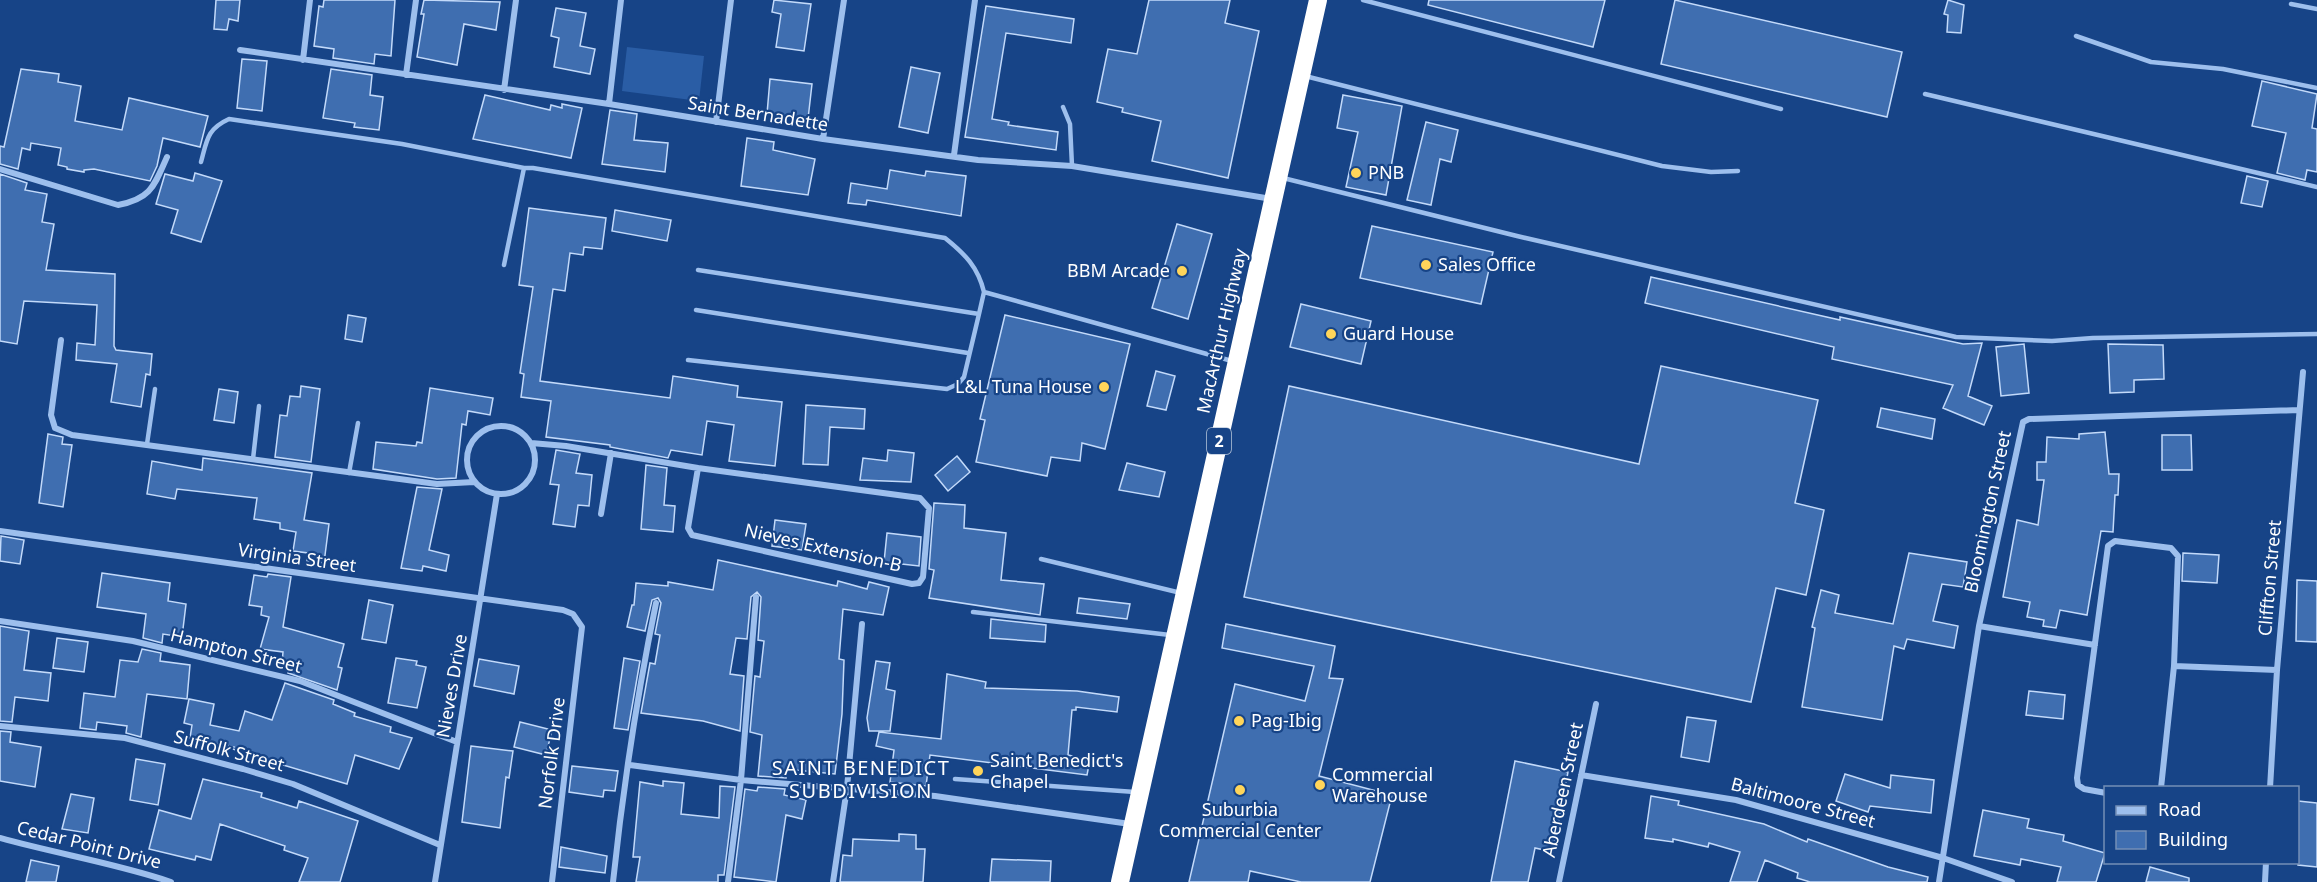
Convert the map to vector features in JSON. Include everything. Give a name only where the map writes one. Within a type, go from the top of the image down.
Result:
[{"type":"highway","name":"MacArthur Highway","points":[[1120,882],[1318,0]]},
{"type":"street","points":[[303,60],[310,0]]},
{"type":"street","points":[[406,75],[416,0]]},
{"type":"street","points":[[504,90],[516,0]]},
{"type":"street","points":[[609,104],[621,0]]},
{"type":"street","points":[[716,122],[731,0]]},
{"type":"street","points":[[823,140],[844,0]]},
{"type":"street","points":[[954,155],[975,0]]},
{"type":"street","name":"Saint Bernadette","points":[[240,50],[609,104],[823,140],[954,155],[978,160],[1072,166],[1273,200]]},
{"type":"street","points":[[0,169],[118,205],[137,202],[154,185],[167,157]]},
{"type":"street","points":[[61,340],[51,416],[55,428],[72,435],[437,484],[474,482]]},
{"type":"street","name":"Cliffton Street","points":[[2270,786],[2277,670],[2303,372]]},
{"type":"street","name":"Bloomington Street","points":[[1939,882],[1979,626],[2021,427],[2026,419],[2299,410]]},
{"type":"street","points":[[492,427],[514,429],[531,444],[534,453],[532,475],[518,490],[497,494],[481,488],[474,482],[469,472],[469,450],[482,432],[492,427]]},
{"type":"street","name":"Nieves Extension-B","points":[[531,444],[611,453],[698,468],[920,498],[929,508],[923,576],[919,583],[912,584],[690,533],[688,528],[698,468]]},
{"type":"street","points":[[601,513],[611,453]]},
{"type":"street","name":"Nieves Drive","points":[[435,882],[482,600],[497,494]]},
{"type":"street","name":"Virginia Street","points":[[0,531],[563,610],[573,614],[582,627]]},
{"type":"street","points":[[2104,793],[2084,789],[2078,785],[2077,778],[2108,546],[2115,541],[2170,548],[2178,556],[2174,666],[2161,786]]},
{"type":"street","points":[[729,882],[741,780],[756,597]]},
{"type":"street","points":[[612,882],[630,765],[633,714],[656,603]]},
{"type":"street","name":"Hampton Street","points":[[0,621],[132,641],[300,681],[457,742]]},
{"type":"street","points":[[833,882],[847,788],[862,624]]},
{"type":"street","points":[[1979,626],[2095,645]]},
{"type":"street","name":"Norfolk Drive","points":[[552,882],[582,627]]},
{"type":"street","points":[[2174,666],[2277,670]]},
{"type":"street","name":"Aberdeen Street","points":[[1559,882],[1596,704]]},
{"type":"street","name":"Suffolk Street","points":[[0,726],[125,738],[243,769],[293,784],[440,845]]},
{"type":"street","points":[[630,765],[741,780],[953,798],[1133,825]]},
{"type":"street","name":"Baltimoore Street","points":[[1581,775],[1736,800],[1943,858],[2012,882]]},
{"type":"street","name":"Cedar Point Drive","points":[[0,838],[55,854],[135,870],[171,882]]},
{"type":"street","points":[[2265,882],[2266,864]]},
{"type":"lane","points":[[1363,0],[1781,109]]},
{"type":"lane","points":[[2291,4],[2317,9]]},
{"type":"lane","points":[[2076,36],[2151,62],[2223,69],[2317,88]]},
{"type":"lane","points":[[1301,75],[1662,166],[1711,172],[1738,171]]},
{"type":"lane","points":[[1925,94],[2317,187]]},
{"type":"lane","points":[[1063,107],[1070,124],[1072,166]]},
{"type":"lane","points":[[201,162],[209,133],[215,125],[229,119],[402,144],[524,168],[945,238],[972,262],[980,276],[984,292],[964,377],[958,384],[947,389],[688,360]]},
{"type":"lane","points":[[504,265],[524,168]]},
{"type":"lane","points":[[1278,177],[1956,337],[2052,341],[2093,338],[2317,334]]},
{"type":"lane","points":[[698,270],[979,314]]},
{"type":"lane","points":[[984,292],[1237,362]]},
{"type":"lane","points":[[696,310],[968,353]]},
{"type":"lane","points":[[147,444],[155,389]]},
{"type":"lane","points":[[253,459],[259,406]]},
{"type":"lane","points":[[349,473],[358,423]]},
{"type":"lane","points":[[1041,559],[1185,594]]},
{"type":"lane","points":[[973,612],[1175,636]]},
{"type":"lane","points":[[955,779],[1140,792]]},
{"type":"shaded area","points":[[627,47],[704,56],[699,101],[622,91]]},
{"type":"building","points":[[216,0],[240,0],[238,21],[229,19],[227,30],[214,29]]},
{"type":"building","points":[[324,0],[395,0],[391,56],[375,54],[374,64],[333,58],[334,49],[314,46],[319,6],[323,7]]},
{"type":"building","points":[[424,0],[500,2],[496,30],[464,24],[457,65],[417,57]]},
{"type":"building","points":[[774,0],[811,4],[804,51],[776,47],[781,14],[772,12]]},
{"type":"building","points":[[1149,0],[1230,0],[1225,23],[1259,31],[1228,178],[1152,161],[1161,121],[1122,112],[1123,108],[1097,102],[1108,49],[1137,54]]},
{"type":"building","points":[[1429,0],[1605,0],[1593,47],[1428,5]]},
{"type":"building","points":[[1675,0],[1902,52],[1887,117],[1661,64]]},
{"type":"building","points":[[1948,0],[1964,5],[1961,33],[1947,32],[1948,15],[1944,14]]},
{"type":"building","points":[[986,6],[1074,19],[1071,43],[1006,33],[992,119],[1009,122],[1008,125],[1058,132],[1056,150],[965,137]]},
{"type":"building","points":[[556,8],[586,13],[580,46],[595,49],[590,74],[554,67],[559,38],[551,36]]},
{"type":"building","points":[[242,59],[267,61],[262,111],[237,108]]},
{"type":"building","points":[[911,67],[940,73],[928,133],[899,127]]},
{"type":"building","points":[[21,69],[59,74],[58,82],[81,86],[75,121],[122,130],[129,98],[208,116],[200,147],[163,138],[157,166],[150,181],[94,169],[84,170],[84,172],[67,169],[67,167],[58,165],[61,148],[31,143],[30,150],[22,148],[18,169],[0,164],[0,146],[4,147]]},
{"type":"building","points":[[331,69],[372,75],[370,95],[383,97],[379,130],[354,127],[355,123],[323,118]]},
{"type":"building","points":[[770,79],[812,84],[808,119],[767,114]]},
{"type":"building","points":[[2262,81],[2317,94],[2312,128],[2317,129],[2317,172],[2307,170],[2305,180],[2277,173],[2286,133],[2252,126]]},
{"type":"building","points":[[485,95],[550,110],[551,105],[562,108],[562,104],[582,108],[571,158],[473,139]]},
{"type":"building","points":[[1343,95],[1402,106],[1386,195],[1346,187],[1358,132],[1337,128]]},
{"type":"building","points":[[610,110],[637,114],[634,140],[668,143],[665,172],[602,164]]},
{"type":"building","points":[[1426,122],[1458,130],[1451,162],[1440,159],[1431,205],[1407,200]]},
{"type":"building","points":[[747,138],[774,142],[773,150],[815,159],[808,195],[741,186]]},
{"type":"building","points":[[890,170],[925,176],[926,171],[966,176],[961,216],[867,200],[866,205],[848,203],[851,183],[887,189]]},
{"type":"building","points":[[195,173],[222,181],[201,242],[171,233],[178,210],[156,204],[165,174],[193,181]]},
{"type":"building","points":[[0,174],[27,183],[25,190],[47,194],[42,222],[54,224],[46,270],[115,274],[114,346],[116,350],[152,354],[150,375],[146,374],[141,407],[111,402],[117,364],[76,360],[77,343],[95,345],[97,305],[24,301],[17,344],[0,341]]},
{"type":"building","points":[[2247,176],[2268,181],[2262,207],[2241,203]]},
{"type":"building","points":[[529,208],[606,218],[602,249],[584,247],[583,255],[570,253],[565,291],[553,289],[540,381],[670,398],[673,376],[738,386],[737,397],[782,402],[775,466],[729,461],[734,425],[707,421],[702,455],[671,450],[668,458],[610,447],[610,445],[546,437],[551,401],[521,397],[524,374],[520,373],[533,287],[519,285]]},
{"type":"building","points":[[615,210],[671,220],[667,241],[612,231]]},
{"type":"building","name":"BBM Arcade","points":[[1177,224],[1212,234],[1188,319],[1152,308]]},
{"type":"building","name":"Sales Office","points":[[1372,226],[1493,252],[1481,304],[1360,278]]},
{"type":"building","points":[[1651,277],[1840,320],[1840,317],[1963,344],[1982,343],[1968,396],[1992,406],[1984,425],[1943,408],[1953,385],[1832,359],[1834,347],[1645,303]]},
{"type":"building","name":"Guard House","points":[[1301,304],[1371,321],[1361,364],[1290,347]]},
{"type":"building","points":[[348,315],[366,318],[362,342],[345,339]]},
{"type":"building","points":[[1005,315],[1130,344],[1105,449],[1082,443],[1080,461],[1051,457],[1047,476],[976,462],[985,420],[980,419]]},
{"type":"building","points":[[2024,344],[2029,393],[2001,396],[1996,347]]},
{"type":"building","points":[[2108,344],[2163,345],[2164,379],[2134,380],[2134,392],[2110,393]]},
{"type":"building","points":[[1661,366],[1818,400],[1795,503],[1824,510],[1806,595],[1776,588],[1751,702],[1244,597],[1289,386],[1639,464]]},
{"type":"building","points":[[1156,371],[1175,376],[1166,410],[1147,406]]},
{"type":"building","points":[[301,386],[320,389],[311,462],[275,457],[280,415],[287,416],[290,396],[300,397]]},
{"type":"building","points":[[430,388],[493,398],[490,415],[468,411],[466,425],[462,424],[456,478],[437,479],[373,469],[376,442],[416,446],[417,442],[422,443]]},
{"type":"building","points":[[219,389],[238,392],[234,423],[214,420]]},
{"type":"building","points":[[806,405],[865,409],[864,429],[830,427],[828,465],[803,464]]},
{"type":"building","points":[[1881,408],[1935,419],[1932,439],[1877,427]]},
{"type":"building","points":[[2105,432],[2109,474],[2119,474],[2118,495],[2115,495],[2113,532],[2101,531],[2087,615],[2060,610],[2056,628],[2043,626],[2044,620],[2027,617],[2030,602],[2003,597],[2017,520],[2038,525],[2044,480],[2037,480],[2037,462],[2046,462],[2047,437],[2079,439],[2079,434]]},
{"type":"building","points":[[48,434],[63,437],[62,444],[72,445],[63,507],[39,503]]},
{"type":"building","points":[[2162,435],[2191,435],[2192,470],[2162,470]]},
{"type":"building","points":[[556,450],[580,454],[576,473],[592,475],[589,506],[578,505],[575,527],[553,524],[559,485],[550,484]]},
{"type":"building","points":[[888,450],[914,453],[911,482],[860,480],[863,458],[887,461]]},
{"type":"building","points":[[957,456],[970,472],[948,491],[935,475]]},
{"type":"building","points":[[203,458],[312,473],[304,520],[329,524],[324,563],[307,561],[308,553],[293,551],[296,532],[280,529],[280,523],[254,519],[257,498],[177,489],[175,499],[147,494],[152,461],[202,470]]},
{"type":"building","points":[[1127,463],[1165,472],[1159,497],[1119,490]]},
{"type":"building","points":[[646,465],[667,468],[664,505],[675,506],[673,532],[641,529]]},
{"type":"building","points":[[417,487],[442,489],[429,550],[449,555],[446,571],[423,566],[422,571],[401,568]]},
{"type":"building","points":[[934,503],[965,505],[964,528],[1006,533],[1001,580],[1044,584],[1040,615],[929,598],[934,570],[929,569]]},
{"type":"building","points":[[775,520],[806,524],[802,550],[772,546]]},
{"type":"building","points":[[887,533],[921,537],[919,566],[884,562]]},
{"type":"building","points":[[1,536],[24,540],[20,564],[0,561]]},
{"type":"building","points":[[1909,553],[1967,562],[1963,587],[1942,584],[1933,621],[1958,626],[1954,648],[1907,639],[1904,649],[1894,646],[1882,720],[1802,707],[1815,628],[1812,627],[1821,590],[1839,595],[1835,613],[1893,624]]},
{"type":"building","points":[[2183,553],[2219,555],[2217,583],[2182,581]]},
{"type":"building","points":[[718,560],[837,586],[838,581],[867,589],[869,582],[889,587],[883,615],[843,609],[839,659],[844,660],[842,714],[835,774],[786,769],[786,778],[758,776],[762,735],[750,732],[755,676],[760,677],[764,641],[758,640],[761,597],[757,592],[751,597],[747,639],[736,638],[730,674],[744,676],[740,731],[703,721],[641,713],[650,663],[655,664],[660,635],[655,634],[661,603],[658,598],[652,600],[645,631],[627,627],[632,605],[634,605],[636,583],[668,586],[668,582],[713,590]]},
{"type":"building","points":[[102,573],[170,583],[168,601],[186,604],[182,637],[163,634],[162,643],[143,638],[146,614],[97,607]]},
{"type":"building","points":[[268,574],[291,577],[283,627],[344,644],[338,667],[342,668],[337,690],[288,673],[290,666],[282,664],[283,652],[260,649],[269,617],[261,615],[262,607],[249,605],[254,575],[267,577]]},
{"type":"building","points":[[2297,580],[2317,581],[2317,642],[2296,641]]},
{"type":"building","points":[[1079,598],[1130,604],[1127,619],[1077,613]]},
{"type":"building","points":[[369,600],[393,605],[386,643],[362,639]]},
{"type":"building","points":[[991,619],[1046,625],[1045,642],[990,638]]},
{"type":"building","points":[[1226,624],[1335,646],[1329,678],[1343,679],[1319,776],[1392,795],[1370,882],[1301,882],[1250,871],[1248,882],[1189,882],[1235,684],[1305,701],[1314,666],[1222,648]]},
{"type":"building","points":[[0,626],[29,631],[24,670],[51,673],[48,701],[15,697],[12,722],[0,721]]},
{"type":"building","points":[[57,638],[88,642],[84,672],[53,668]]},
{"type":"building","points":[[142,649],[161,653],[160,661],[190,665],[187,699],[147,694],[141,737],[126,733],[127,726],[97,722],[96,730],[80,728],[84,693],[115,697],[120,660],[138,662]]},
{"type":"building","points":[[396,658],[417,661],[416,665],[426,667],[417,708],[388,703]]},
{"type":"building","points":[[624,658],[640,661],[628,730],[614,728]]},
{"type":"building","points":[[479,659],[519,666],[514,694],[474,686]]},
{"type":"building","points":[[876,661],[890,663],[886,689],[895,691],[890,731],[869,731],[867,718]]},
{"type":"building","points":[[947,674],[986,682],[985,688],[1077,691],[1119,697],[1117,712],[1076,707],[1076,710],[1072,710],[1068,755],[1090,760],[1087,775],[930,755],[926,786],[890,782],[894,750],[876,746],[879,732],[941,739]]},
{"type":"building","points":[[285,683],[334,700],[333,704],[355,713],[354,716],[391,727],[390,732],[412,738],[399,769],[355,755],[347,784],[263,759],[233,749],[234,747],[190,738],[192,725],[184,723],[189,699],[214,704],[210,725],[239,731],[245,711],[272,720]]},
{"type":"building","points":[[2029,691],[2065,695],[2063,719],[2026,715]]},
{"type":"building","points":[[1687,717],[1716,721],[1709,762],[1681,757]]},
{"type":"building","points":[[520,722],[552,730],[546,755],[514,747]]},
{"type":"building","points":[[0,731],[11,732],[10,742],[41,747],[35,787],[0,781]]},
{"type":"building","points":[[471,746],[513,751],[509,778],[506,777],[500,828],[462,822]]},
{"type":"building","points":[[136,759],[165,764],[158,805],[130,800]]},
{"type":"building","points":[[1515,761],[1568,772],[1553,852],[1535,848],[1528,882],[1491,882]]},
{"type":"building","points":[[572,766],[618,771],[615,791],[604,790],[603,797],[569,792]]},
{"type":"building","points":[[1845,774],[1890,788],[1891,775],[1934,780],[1931,813],[1870,806],[1868,812],[1836,801]]},
{"type":"building","points":[[203,779],[262,793],[261,797],[297,808],[299,801],[358,821],[340,882],[299,882],[308,858],[284,850],[285,846],[220,824],[211,860],[196,856],[195,860],[149,849],[159,810],[191,819]]},
{"type":"building","points":[[663,781],[684,783],[681,814],[719,818],[720,786],[735,787],[724,875],[718,875],[718,882],[636,882],[640,857],[633,857],[640,782],[663,786]]},
{"type":"building","points":[[758,787],[785,789],[784,795],[806,800],[802,819],[786,815],[776,882],[734,877],[745,789],[757,791]]},
{"type":"building","points":[[71,794],[94,798],[88,833],[62,829]]},
{"type":"building","points":[[1651,796],[1679,801],[1678,805],[1764,824],[1807,842],[1808,839],[1888,867],[1928,877],[1927,882],[1810,882],[1797,878],[1798,873],[1765,860],[1757,882],[1730,882],[1740,852],[1709,843],[1708,847],[1673,839],[1673,842],[1645,838]]},
{"type":"building","points":[[2299,801],[2317,803],[2317,867],[2298,865]]},
{"type":"building","points":[[1983,810],[2029,819],[2027,828],[2064,835],[2063,841],[2104,853],[2096,882],[2057,882],[2061,867],[2021,859],[2020,865],[1974,856]]},
{"type":"building","points":[[899,834],[916,835],[916,849],[925,849],[923,882],[840,882],[843,855],[852,856],[853,839],[899,841]]},
{"type":"building","points":[[561,847],[607,856],[605,873],[559,867]]},
{"type":"building","points":[[992,859],[1051,861],[1050,882],[990,882]]},
{"type":"building","points":[[31,860],[59,866],[56,882],[26,882]]},
{"type":"building","points":[[2150,867],[2189,878],[2189,882],[2146,882]]},
{"type":"place","name":"PNB","points":[[1356,173]]},
{"type":"place","name":"Sales Office","points":[[1426,265]]},
{"type":"place","name":"BBM Arcade","points":[[1182,271]]},
{"type":"place","name":"Guard House","points":[[1331,334]]},
{"type":"place","name":"L&L Tuna House","points":[[1104,387]]},
{"type":"place","name":"Pag-Ibig","points":[[1239,721]]},
{"type":"place","name":"Saint Benedict's Chapel","points":[[978,771]]},
{"type":"place","name":"Commercial Warehouse","points":[[1320,785]]},
{"type":"place","name":"Suburbia Commercial Center","points":[[1240,790]]},
{"type":"district","name":"SAINT BENEDICT SUBDIVISION","points":[[861,780]]}]
